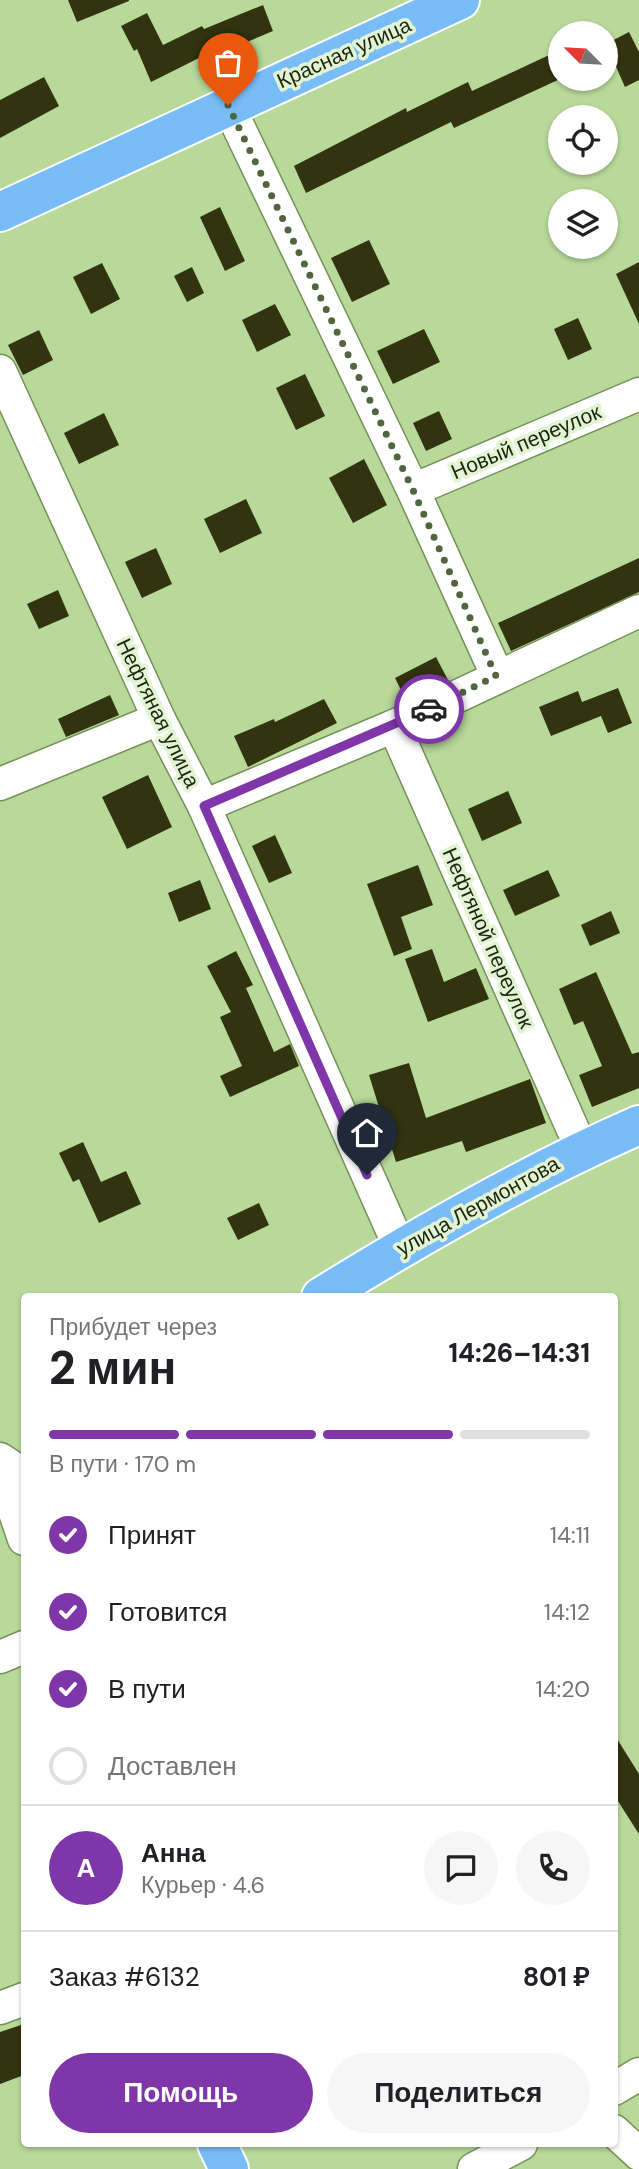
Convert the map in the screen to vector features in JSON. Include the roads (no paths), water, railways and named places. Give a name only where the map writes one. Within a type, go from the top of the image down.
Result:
[{"type":"main road","name":"Красная улица","points":[[0,212],[460,0]]},
{"type":"main road","name":"улица Лермонтова","points":[[327,1293],[400,1248],[582,1150],[639,1125]]},
{"type":"main road","points":[[218,2147],[229,2169]]},
{"type":"street","points":[[228,105],[413,490],[496,676]]},
{"type":"street","name":"Нефтяная улица","points":[[0,371],[159,719],[204,806],[400,1248]]},
{"type":"street","name":"Новый переулок","points":[[413,490],[639,394]]},
{"type":"street","points":[[204,806],[394,726],[639,611]]},
{"type":"street","points":[[0,784],[159,719]]},
{"type":"street","name":"Нефтяной переулок","points":[[394,726],[582,1150]]},
{"type":"street","points":[[11,1469],[11,1501],[21,1530]]},
{"type":"street","points":[[0,1657],[21,1648]]},
{"type":"street","points":[[0,2008],[21,1999]]},
{"type":"street","points":[[618,2087],[639,2074]]},
{"type":"street","points":[[618,2135],[639,2154]]},
{"type":"street","points":[[474,2169],[515,2147]]}]
